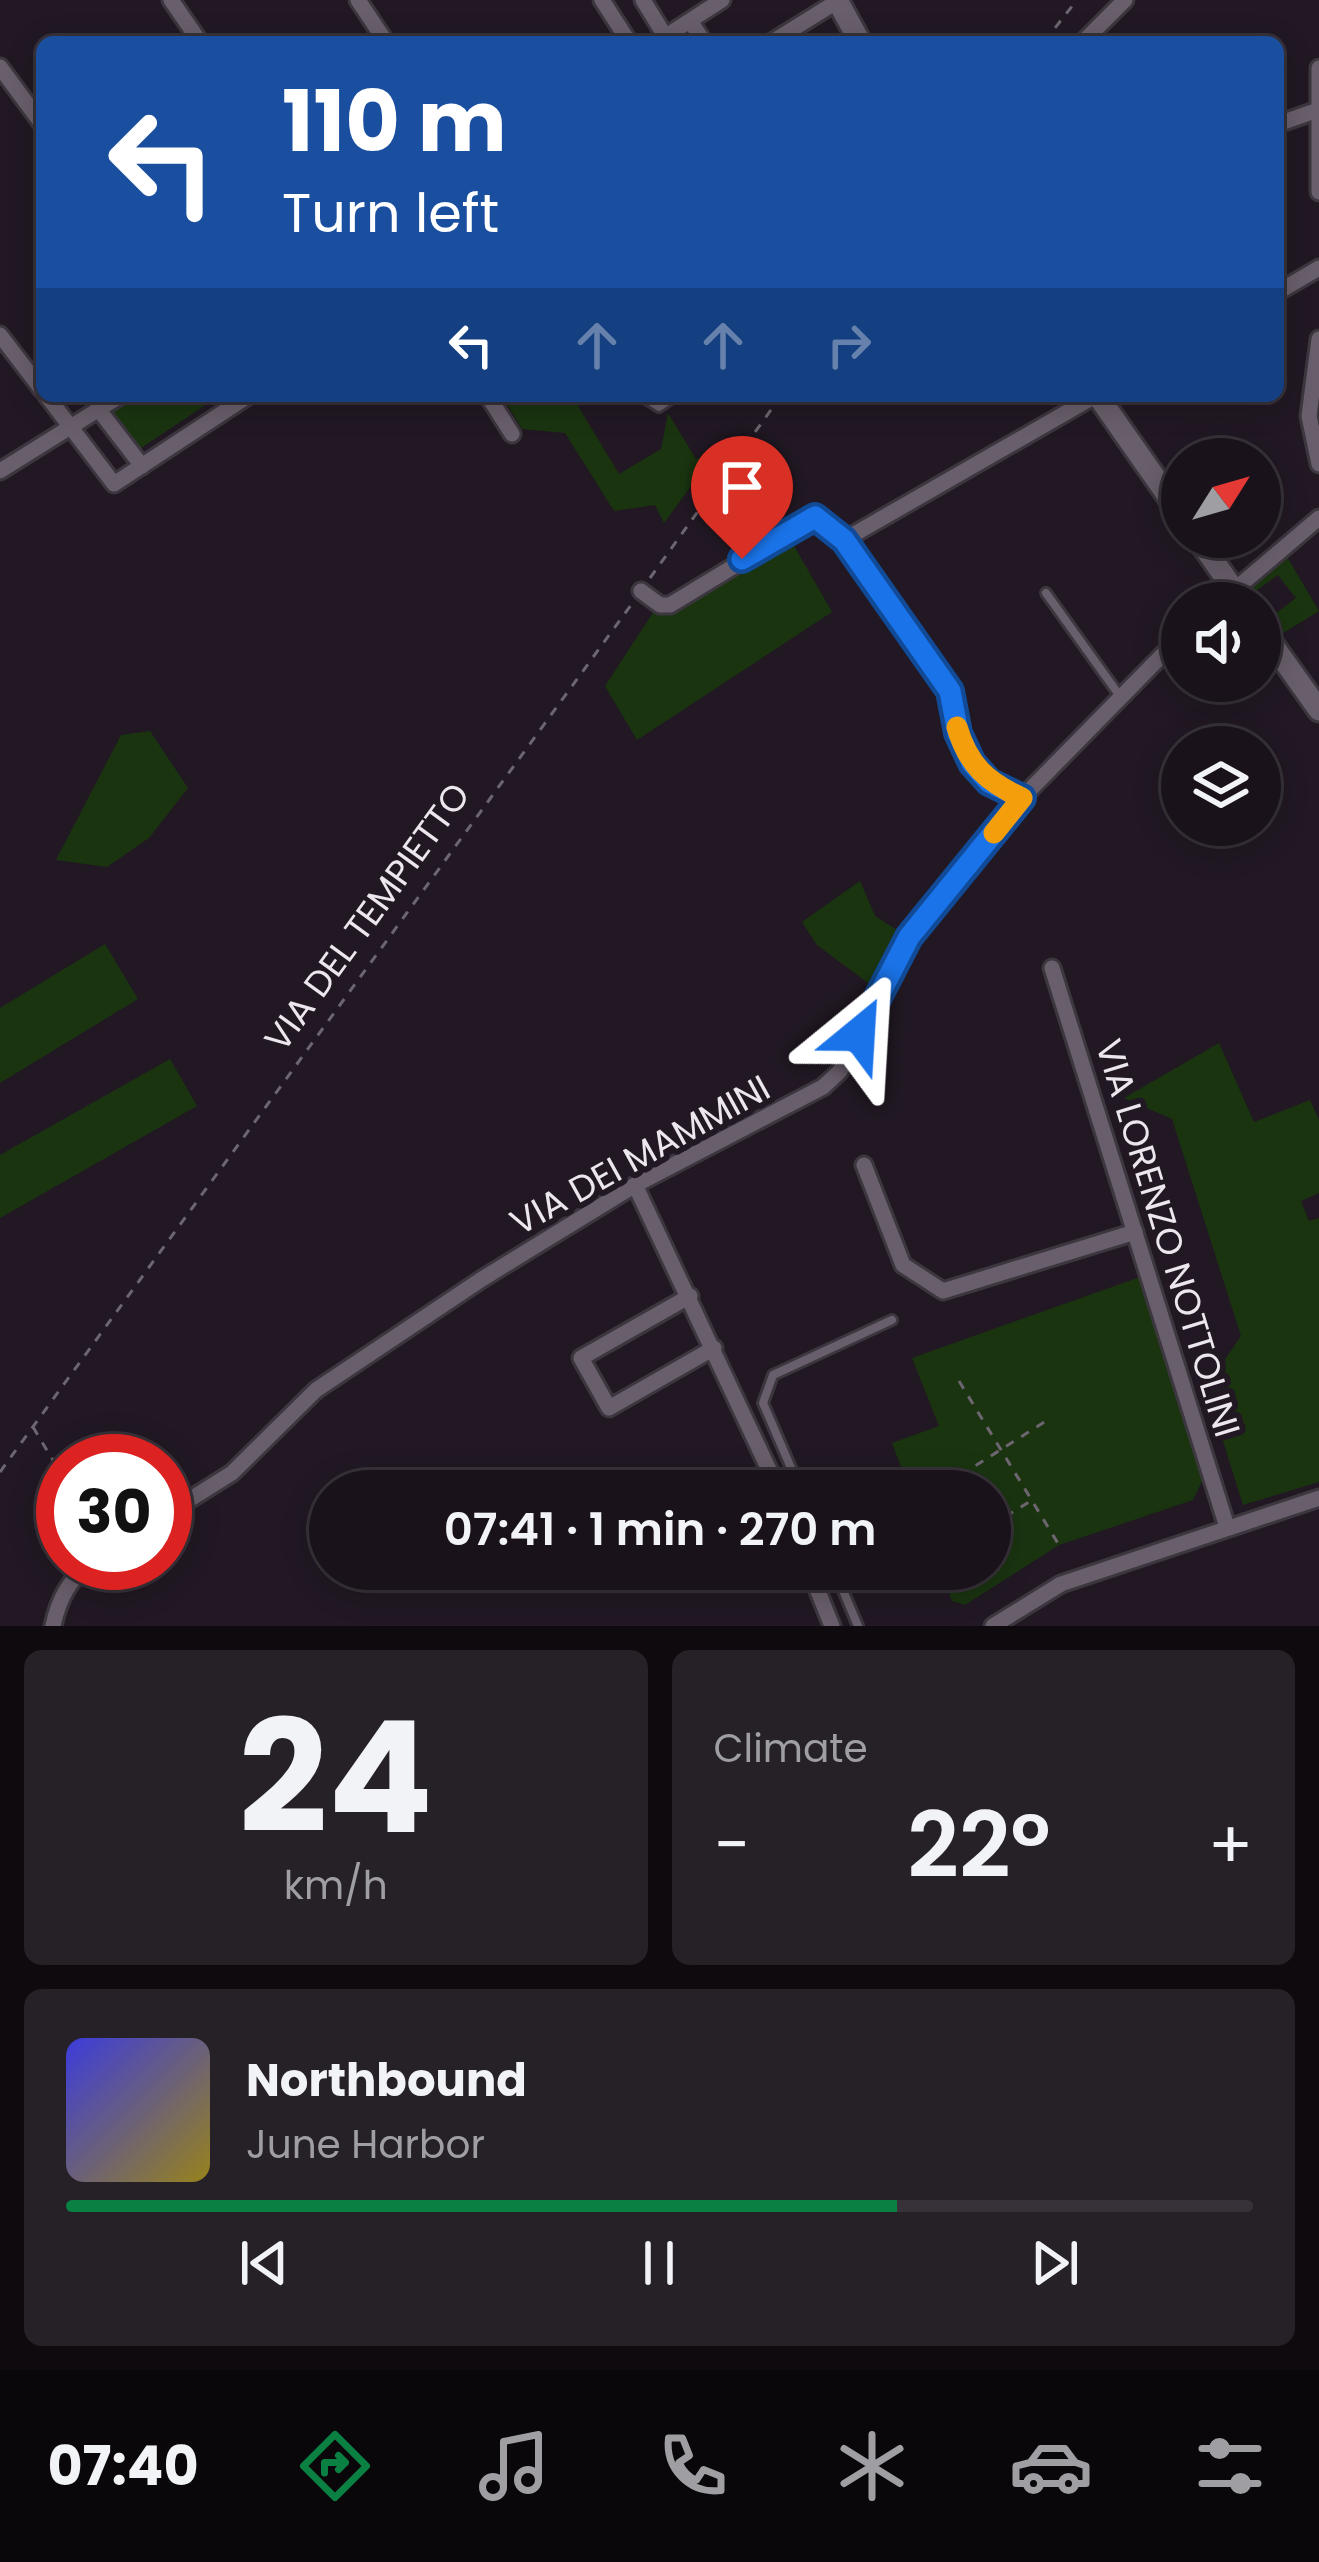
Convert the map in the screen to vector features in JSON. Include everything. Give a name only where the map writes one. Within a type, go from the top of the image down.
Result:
[{"type":"street","points":[[171,0],[196,36]]},
{"type":"street","points":[[358,0],[378,36]]},
{"type":"street","points":[[602,0],[625,36]]},
{"type":"street","points":[[643,0],[660,36]]},
{"type":"street","points":[[666,36],[722,0]]},
{"type":"street","points":[[781,36],[837,0],[857,36]]},
{"type":"street","points":[[1089,36],[1125,0]]},
{"type":"street","points":[[690,21],[700,36]]},
{"type":"street","points":[[0,67],[36,116]]},
{"type":"street","points":[[1319,68],[1315,110],[1319,192]]},
{"type":"street","points":[[1284,122],[1315,110]]},
{"type":"street","points":[[1284,288],[1319,268]]},
{"type":"street","points":[[0,335],[36,382]]},
{"type":"street","points":[[1319,339],[1309,416],[1319,464]]},
{"type":"street","points":[[51,402],[114,484],[239,402]]},
{"type":"street","points":[[0,471],[111,402]]},
{"type":"street","points":[[492,402],[512,434]]},
{"type":"street","points":[[844,540],[1086,402]]},
{"type":"street","points":[[1100,402],[1161,487]]},
{"type":"street","points":[[99,410],[142,466]]},
{"type":"street","points":[[641,591],[660,605],[670,605],[815,517],[844,540],[950,691],[958,733],[972,763],[989,782],[1022,798]]},
{"type":"street","points":[[1250,582],[1319,518]]},
{"type":"street","name":"VIA DEI MAMMINI","points":[[192,1498],[232,1473],[316,1390],[482,1279],[635,1185],[801,1100],[840,1071],[909,937],[1022,798],[1161,657]]},
{"type":"street","points":[[1281,657],[1319,710]]},
{"type":"street","name":"VIA LORENZO NOTTOLINI","points":[[1052,968],[1227,1527]]},
{"type":"street","points":[[864,1165],[903,1265],[943,1292],[1135,1232]]},
{"type":"street","points":[[635,1185],[769,1470]]},
{"type":"street","points":[[690,1296],[581,1358],[609,1408],[714,1348]]},
{"type":"street","points":[[993,1626],[1061,1584],[1319,1498]]},
{"type":"street","points":[[53,1626],[67,1590]]},
{"type":"street","points":[[817,1590],[832,1626]]},
{"type":"lane","points":[[1046,593],[1122,699]]},
{"type":"lane","points":[[792,1470],[763,1403],[772,1376],[892,1320]]},
{"type":"lane","points":[[843,1590],[858,1626]]},
{"type":"path","points":[[1049,36],[1077,0]]},
{"type":"path","name":"VIA DEL TEMPIETTO","points":[[0,1472],[778,402]]},
{"type":"path","points":[[959,1381],[1059,1545]]},
{"type":"path","points":[[968,1470],[1049,1419]]},
{"type":"path","points":[[32,1427],[36,1434]]},
{"type":"path","points":[[1011,1513],[1031,1501]]},
{"type":"green space","points":[[126,402],[210,402],[141,448],[112,411]]},
{"type":"green space","points":[[506,402],[584,402],[578,406],[619,474],[661,449],[668,413],[696,459],[720,447],[664,523],[655,505],[614,511],[565,433],[522,429]]},
{"type":"green space","points":[[789,537],[832,612],[637,740],[605,686],[656,608]]},
{"type":"green space","points":[[1286,555],[1319,611],[1281,634],[1281,609],[1296,598],[1278,575],[1268,582],[1252,582]]},
{"type":"green space","points":[[150,731],[188,788],[149,838],[107,867],[56,860],[121,735]]},
{"type":"green space","points":[[860,881],[875,916],[905,935],[876,989],[817,945],[802,922]]},
{"type":"green space","points":[[105,944],[138,999],[0,1083],[0,1008]]},
{"type":"green space","points":[[1219,1043],[1254,1122],[1310,1100],[1319,1120],[1319,1193],[1301,1201],[1309,1221],[1319,1218],[1319,1482],[1243,1505],[1206,1387],[1241,1336],[1172,1119],[1124,1098]]},
{"type":"green space","points":[[170,1059],[197,1106],[0,1218],[0,1155]]},
{"type":"green space","points":[[1140,1277],[1204,1477],[1193,1500],[1059,1545],[1011,1576],[1011,1470],[902,1470],[892,1443],[939,1426],[912,1358]]},
{"type":"green space","points":[[948,1590],[988,1590],[965,1605],[952,1601]]},
{"type":"slow traffic","points":[[957,727],[972,763],[989,782],[1022,798],[994,833]]},
{"type":"route","points":[[742,559],[815,517],[844,540],[950,691],[958,733],[972,763],[989,782],[1022,798],[909,937],[859,1034]]}]
